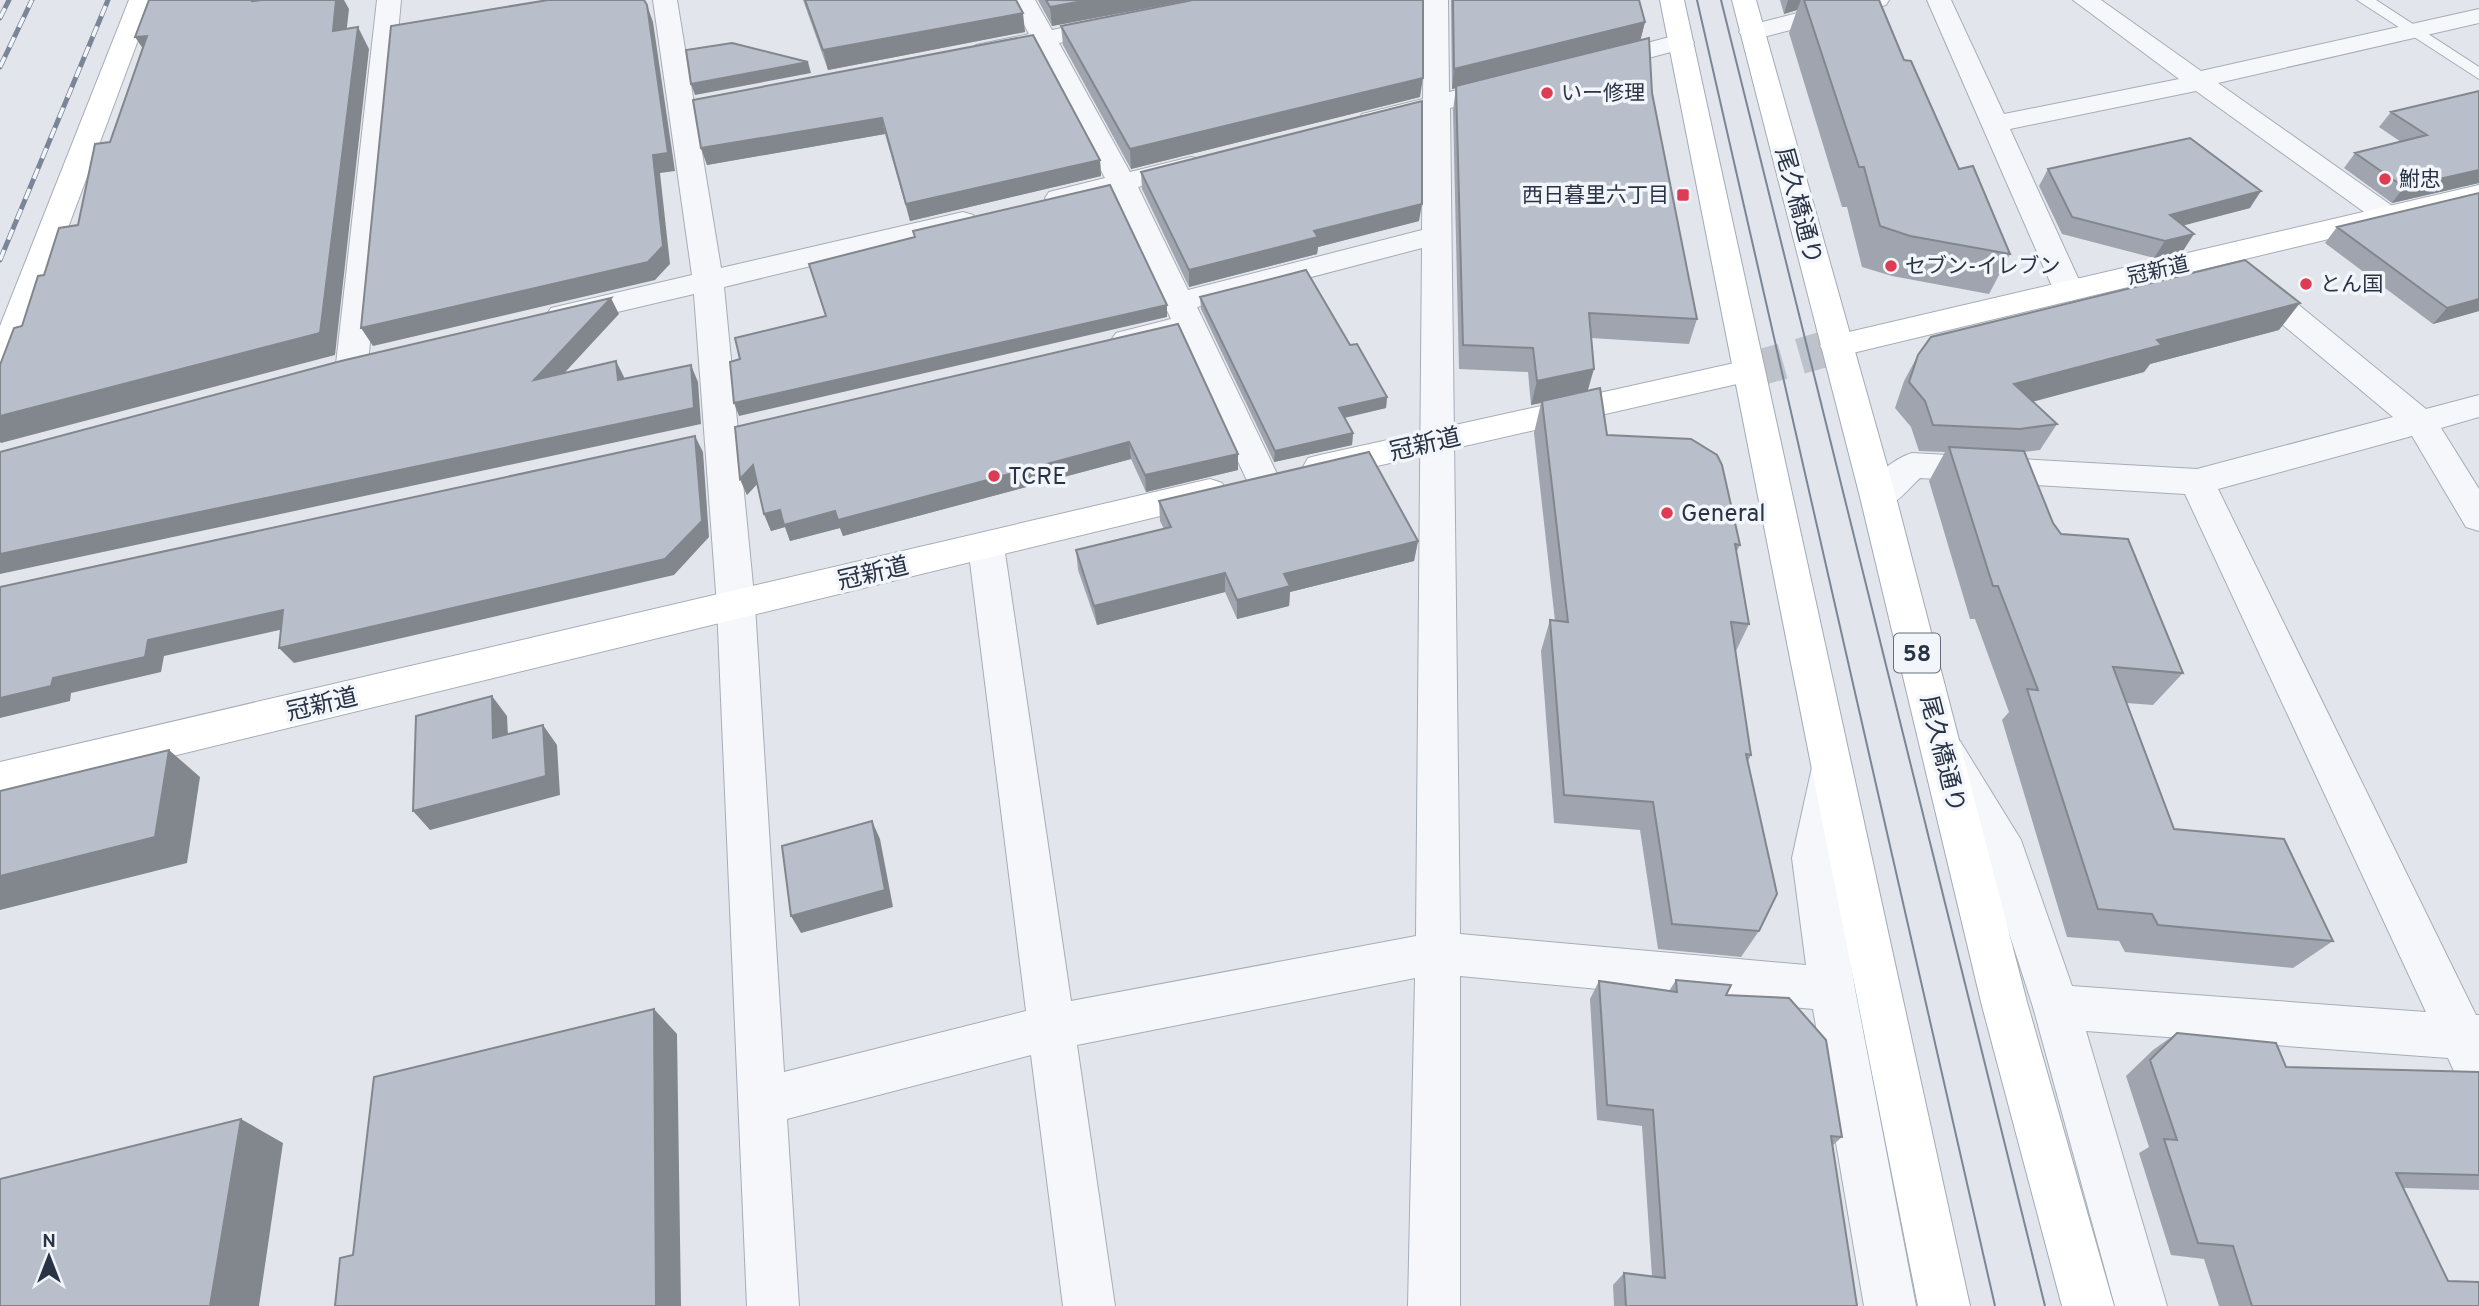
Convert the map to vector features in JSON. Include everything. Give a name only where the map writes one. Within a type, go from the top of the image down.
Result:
[{"type":"street","points":[[0,367],[141,0]]},
{"type":"street","points":[[352,364],[388,0]]},
{"type":"street","points":[[665,0],[694,107],[736,606],[774,1306]]},
{"type":"street","points":[[1023,0],[1122,183],[1264,480]]},
{"type":"street","points":[[1434,1306],[1438,953],[1436,0]]},
{"type":"street","points":[[1672,0],[1944,1306]]},
{"type":"street","points":[[1748,16],[1877,0]]},
{"type":"street","points":[[1939,0],[2069,291]]},
{"type":"street","points":[[2085,0],[2388,216]]},
{"type":"street","name":"尾久橋通り","points":[[1748,16],[1878,497],[2004,1002],[2088,1306]]},
{"type":"street","points":[[1995,124],[2169,91],[2199,82],[2199,79],[2479,16]]},
{"type":"street","points":[[964,55],[1137,21]]},
{"type":"street","points":[[1568,71],[1681,43]]},
{"type":"street","points":[[1345,127],[1529,81]]},
{"type":"street","points":[[1028,205],[1214,160]]},
{"type":"street","name":"冠新道","points":[[1836,346],[2479,194]]},
{"type":"street","points":[[536,321],[988,215]]},
{"type":"street","points":[[1096,347],[1184,314],[1437,234]]},
{"type":"street","points":[[2221,256],[2420,422],[2479,518]]},
{"type":"street","name":"冠新道","points":[[0,780],[1264,480],[1748,371]]},
{"type":"street","points":[[1878,497],[1912,465],[2197,482],[2479,406]]},
{"type":"street","points":[[2197,482],[2473,1049]]},
{"type":"street","points":[[986,546],[1089,1306]]},
{"type":"street","points":[[1940,742],[2000,841],[2056,1007],[2141,1306]]},
{"type":"street","points":[[1832,764],[1813,858],[1832,989],[1890,1306]]},
{"type":"street","points":[[764,1101],[1052,1027],[1438,953],[1832,989]]},
{"type":"street","points":[[2056,1007],[2473,1049]]},
{"type":"lane","points":[[2365,0],[2416,30],[2479,74]]},
{"type":"building","points":[[149,0],[336,0],[333,31],[358,27],[320,333],[0,416],[0,365],[14,328],[22,326],[38,276],[44,275],[59,228],[78,225],[95,144],[110,142],[147,36],[135,37]]},
{"type":"building","points":[[548,0],[644,0],[647,5],[668,153],[653,155],[663,246],[648,262],[361,328],[391,26]]},
{"type":"building","points":[[805,0],[1016,0],[1023,13],[823,50]]},
{"type":"building","points":[[1046,0],[1088,0],[1050,7]]},
{"type":"building","points":[[1193,0],[1423,0],[1423,78],[1130,149],[1061,26]]},
{"type":"building","points":[[1453,0],[1639,0],[1645,22],[1454,69]]},
{"type":"building","points":[[1804,0],[1879,0],[1904,60],[1911,61],[1959,169],[1973,166],[2010,254],[1910,236],[1880,226],[1864,167],[1859,167]]},
{"type":"building","points":[[1033,35],[1100,160],[906,204],[882,118],[701,148],[693,100]]},
{"type":"building","points":[[1649,38],[1652,93],[1697,319],[1589,313],[1594,369],[1537,381],[1533,348],[1463,345],[1456,86]]},
{"type":"building","points":[[732,43],[808,62],[691,84],[686,50]]},
{"type":"building","points":[[2479,91],[2479,170],[2404,187],[2355,153],[2427,135],[2391,112]]},
{"type":"building","points":[[1422,101],[1422,204],[1314,231],[1318,237],[1189,270],[1141,172]]},
{"type":"building","points":[[2190,138],[2261,191],[2170,215],[2194,234],[2165,241],[2072,217],[2048,169]]},
{"type":"building","points":[[1110,185],[1167,305],[734,403],[730,362],[740,359],[735,338],[826,316],[809,264],[915,237],[913,231]]},
{"type":"building","points":[[2479,193],[2479,299],[2447,308],[2337,227]]},
{"type":"building","points":[[2245,260],[2300,303],[2157,340],[2162,345],[2014,384],[2057,424],[2020,429],[1933,425],[1925,401],[1909,382],[1918,355],[1931,337]]},
{"type":"building","points":[[1306,270],[1350,345],[1357,344],[1387,397],[1339,408],[1353,433],[1275,451],[1200,297]]},
{"type":"building","points":[[611,298],[534,380],[616,361],[618,380],[691,365],[694,408],[0,554],[0,452],[341,361]]},
{"type":"building","points":[[1178,324],[1238,454],[1145,475],[1129,442],[838,520],[835,511],[784,525],[780,510],[764,514],[753,465],[740,479],[735,427]]},
{"type":"building","points":[[1600,388],[1607,435],[1691,439],[1717,455],[1722,465],[1740,545],[1735,544],[1749,624],[1731,622],[1751,755],[1746,754],[1777,894],[1759,931],[1672,924],[1653,802],[1564,795],[1550,620],[1568,622],[1542,401]]},
{"type":"building","points":[[695,436],[702,521],[665,559],[279,648],[283,610],[148,640],[145,657],[53,678],[51,686],[0,698],[0,587]]},
{"type":"building","points":[[1949,447],[2024,451],[2053,523],[2061,534],[2128,539],[2183,673],[2113,667],[2174,829],[2284,839],[2333,941],[2158,925],[2152,914],[2098,909],[2027,689],[2038,690],[1998,586],[1993,586]]},
{"type":"building","points":[[1369,452],[1418,541],[1284,574],[1290,586],[1237,600],[1225,573],[1094,606],[1076,550],[1171,527],[1159,501]]},
{"type":"building","points":[[492,696],[493,738],[543,725],[546,776],[413,811],[416,716]]},
{"type":"building","points":[[169,750],[155,837],[0,876],[0,791]]},
{"type":"building","points":[[872,821],[885,890],[791,916],[782,846]]},
{"type":"building","points":[[1676,980],[1731,985],[1726,995],[1789,998],[1826,1040],[1842,1137],[1831,1136],[1857,1306],[1626,1306],[1624,1273],[1665,1278],[1653,1110],[1607,1105],[1599,981],[1677,992]]},
{"type":"building","points":[[654,1009],[656,1306],[335,1306],[340,1258],[353,1255],[374,1077]]},
{"type":"building","points":[[2177,1033],[2276,1043],[2286,1067],[2479,1072],[2479,1175],[2396,1173],[2448,1281],[2479,1282],[2479,1306],[2252,1306],[2233,1246],[2198,1243],[2164,1139],[2177,1140],[2150,1060]]},
{"type":"building","points":[[241,1119],[210,1306],[0,1306],[0,1179]]},
{"type":"tunnel","points":[[1748,371],[1836,346]]},
{"type":"tram line","points":[[1697,0],[1995,1306]]},
{"type":"tram line","points":[[1721,0],[2045,1306]]},
{"type":"railway","points":[[0,18],[9,0]]},
{"type":"railway","points":[[0,67],[32,0]]},
{"type":"railway","points":[[0,260],[108,0]]},
{"type":"place","name":"いー修理","points":[[1547,93]]},
{"type":"place","name":"鮒忠","points":[[2385,179]]},
{"type":"place","name":"西日暮里六丁目","points":[[1683,195]]},
{"type":"place","name":"セブン-イレブン","points":[[1891,266]]},
{"type":"place","name":"とん国","points":[[2306,284]]},
{"type":"place","name":"TCRE","points":[[994,476]]},
{"type":"place","name":"General","points":[[1667,513]]}]
